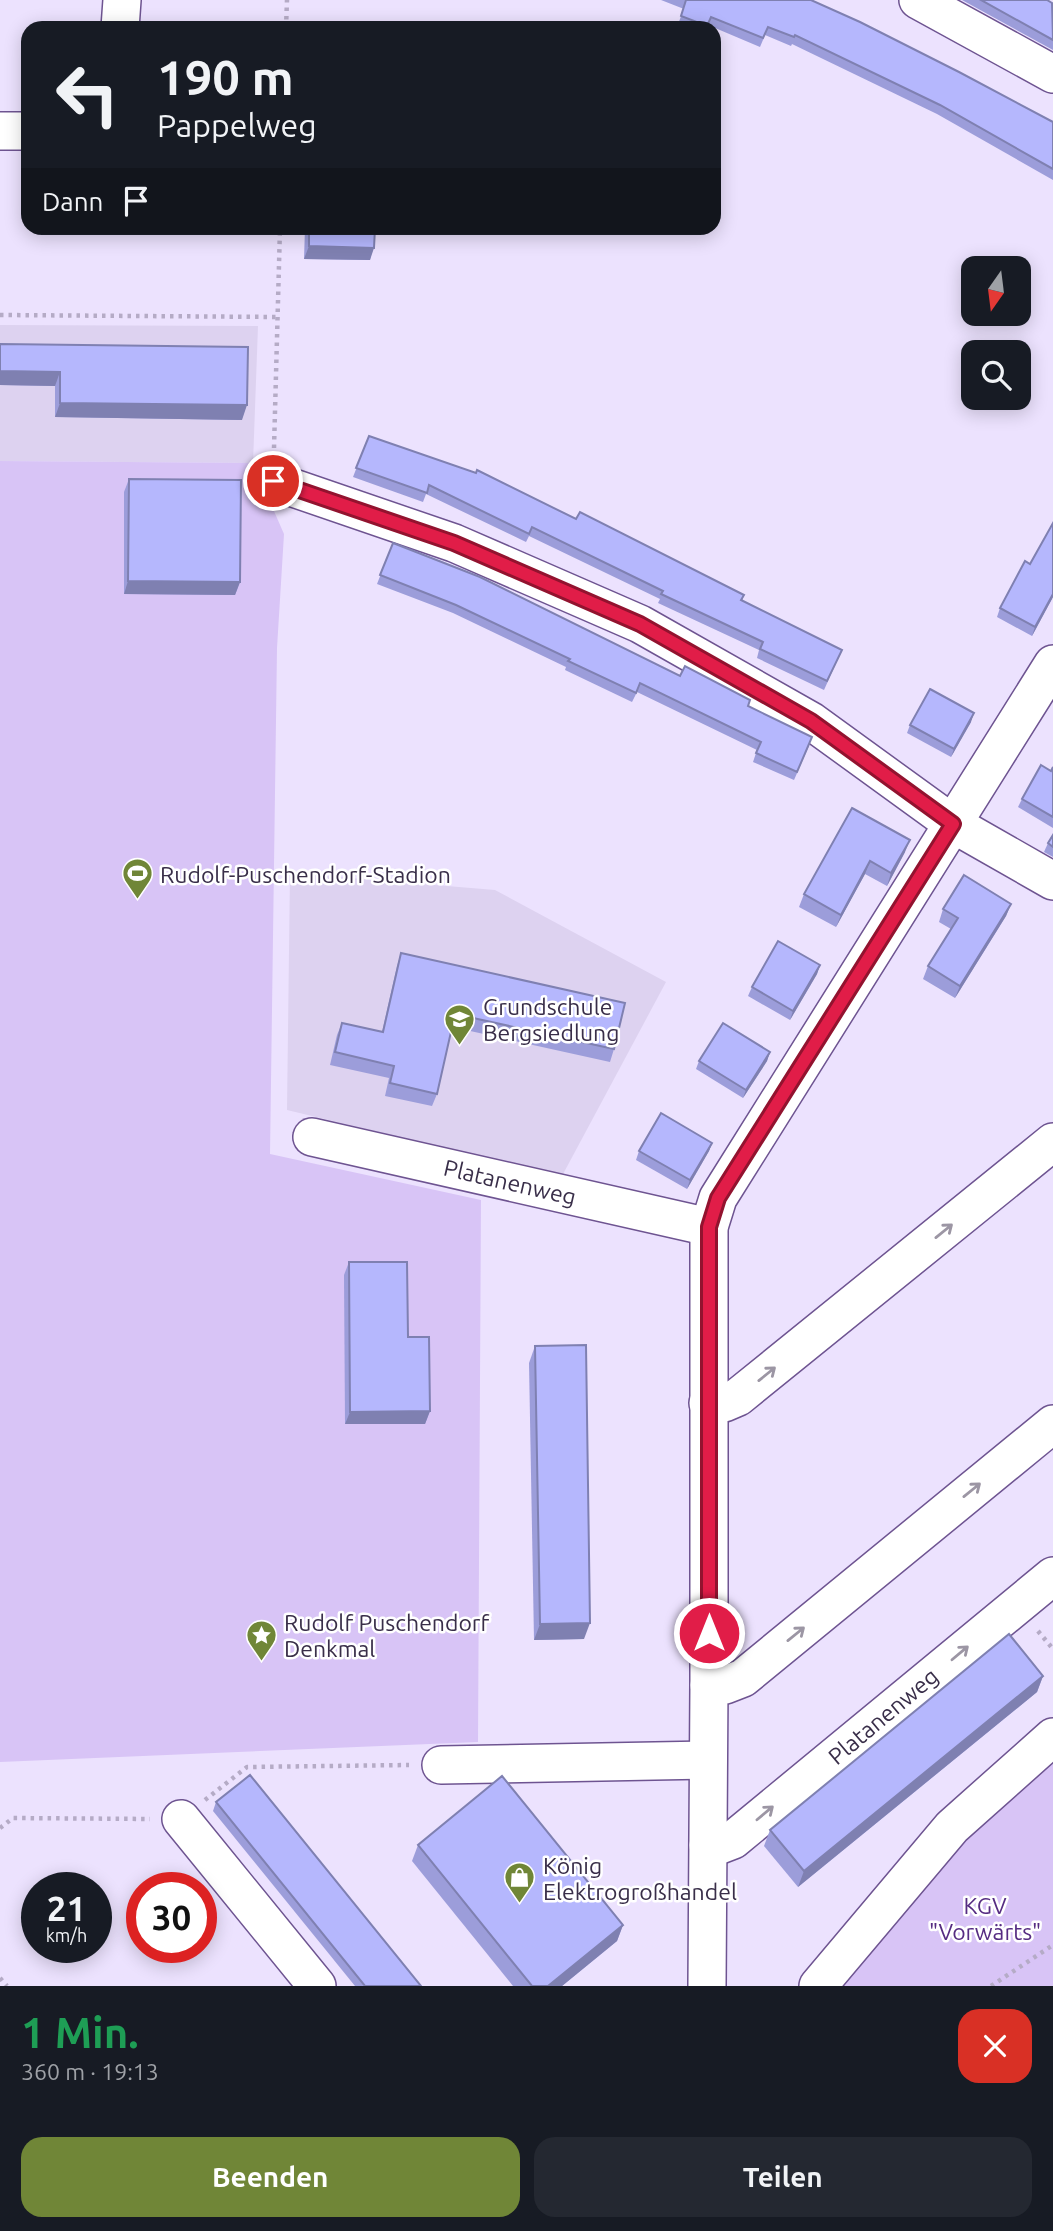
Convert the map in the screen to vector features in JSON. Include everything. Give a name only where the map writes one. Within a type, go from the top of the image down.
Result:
[{"type":"street","points":[[120,21],[122,0]]},
{"type":"street","points":[[918,0],[1053,74]]},
{"type":"street","points":[[0,131],[21,131]]},
{"type":"street","points":[[273,481],[454,543],[640,624],[811,721],[953,824],[1053,881]]},
{"type":"street","points":[[707,1986],[708,1760],[726,1681],[708,1403],[709,1227],[718,1198],[1053,664]]},
{"type":"street","name":"Platanenweg","points":[[312,1137],[709,1227]]},
{"type":"street","points":[[708,1403],[724,1403],[738,1397],[1053,1142]]},
{"type":"street","points":[[726,1681],[1053,1424]]},
{"type":"street","name":"Platanenweg","points":[[708,1845],[720,1845],[733,1840],[1053,1576]]},
{"type":"street","points":[[818,1986],[952,1827],[1053,1737]]},
{"type":"street","points":[[441,1765],[708,1760]]},
{"type":"street","points":[[181,1819],[317,1986]]},
{"type":"path","points":[[286,21],[287,0]]},
{"type":"path","points":[[273,481],[280,235]]},
{"type":"path","points":[[0,315],[278,317]]},
{"type":"path","points":[[0,1828],[13,1818],[181,1819],[247,1767],[441,1765]]},
{"type":"path","points":[[991,1986],[1053,1945]]},
{"type":"path","points":[[0,1978],[7,1986]]},
{"type":"shaded area","points":[[0,325],[258,326],[253,463],[0,461]]},
{"type":"shaded area","name":"Grundschule Bergsiedlung","points":[[290,873],[495,890],[666,982],[562,1176],[287,1110]]},
{"type":"green space","name":"Rudolf-Puschendorf-Stadion","points":[[0,461],[253,463],[284,534],[277,648],[270,1154],[481,1200],[478,1742],[0,1762]]},
{"type":"green space","name":"KGV \"Vorwärts\"","points":[[1053,1759],[1053,1986],[837,1986],[960,1844]]},
{"type":"building","points":[[686,0],[811,0],[860,22],[1053,122],[1053,169],[940,105],[795,35],[794,37],[768,27],[763,38],[711,17],[709,21],[694,21],[681,16]]},
{"type":"building","points":[[981,0],[1047,0],[1052,3],[1053,40]]},
{"type":"building","points":[[309,235],[375,235],[374,248],[309,246]]},
{"type":"building","points":[[0,344],[248,347],[247,405],[60,403],[60,372],[0,371]]},
{"type":"building","points":[[369,436],[476,473],[477,470],[576,519],[580,512],[744,595],[741,600],[842,650],[827,681],[760,649],[763,642],[661,594],[663,591],[532,527],[529,534],[429,485],[427,493],[356,468]]},
{"type":"building","points":[[129,479],[241,480],[240,582],[128,581]]},
{"type":"building","points":[[1053,523],[1053,594],[1035,627],[1000,608],[1025,561],[1030,564]]},
{"type":"building","points":[[393,543],[480,577],[680,676],[685,666],[750,700],[748,706],[812,737],[797,772],[756,753],[761,742],[640,683],[636,693],[456,605],[380,575]]},
{"type":"building","points":[[930,689],[974,713],[954,749],[910,725]]},
{"type":"building","points":[[1041,765],[1051,771],[1053,767],[1053,817],[1022,799]]},
{"type":"building","points":[[852,808],[910,840],[891,873],[870,861],[841,915],[804,894]]},
{"type":"building","points":[[964,875],[1011,904],[960,986],[928,966],[958,918],[943,909]]},
{"type":"building","points":[[778,941],[820,965],[793,1011],[752,987]]},
{"type":"building","points":[[401,953],[625,1003],[614,1049],[455,1014],[437,1094],[390,1083],[394,1066],[335,1052],[342,1023],[383,1032]]},
{"type":"building","points":[[723,1023],[770,1052],[746,1090],[699,1061]]},
{"type":"building","points":[[661,1113],[712,1143],[690,1180],[639,1151]]},
{"type":"building","points":[[349,1262],[407,1262],[408,1337],[429,1337],[430,1411],[350,1412]]},
{"type":"building","points":[[586,1345],[590,1623],[540,1624],[535,1346]]},
{"type":"building","points":[[1009,1634],[1043,1676],[804,1871],[770,1830]]},
{"type":"building","points":[[250,1775],[421,1986],[365,1986],[216,1802]]},
{"type":"building","points":[[502,1776],[623,1925],[548,1986],[532,1986],[418,1845]]},
{"type":"place","name":"Rudolf-Puschendorf-Stadion","points":[[137,901]]},
{"type":"place","name":"Grundschule Bergsiedlung","points":[[460,1046]]},
{"type":"place","name":"Rudolf Puschendorf Denkmal","points":[[261,1662]]},
{"type":"place","name":"König Elektrogroßhandel","points":[[520,1905]]},
{"type":"route","points":[[273,481],[454,543],[640,624],[811,721],[953,824],[718,1198],[709,1227],[709,1633]]}]
